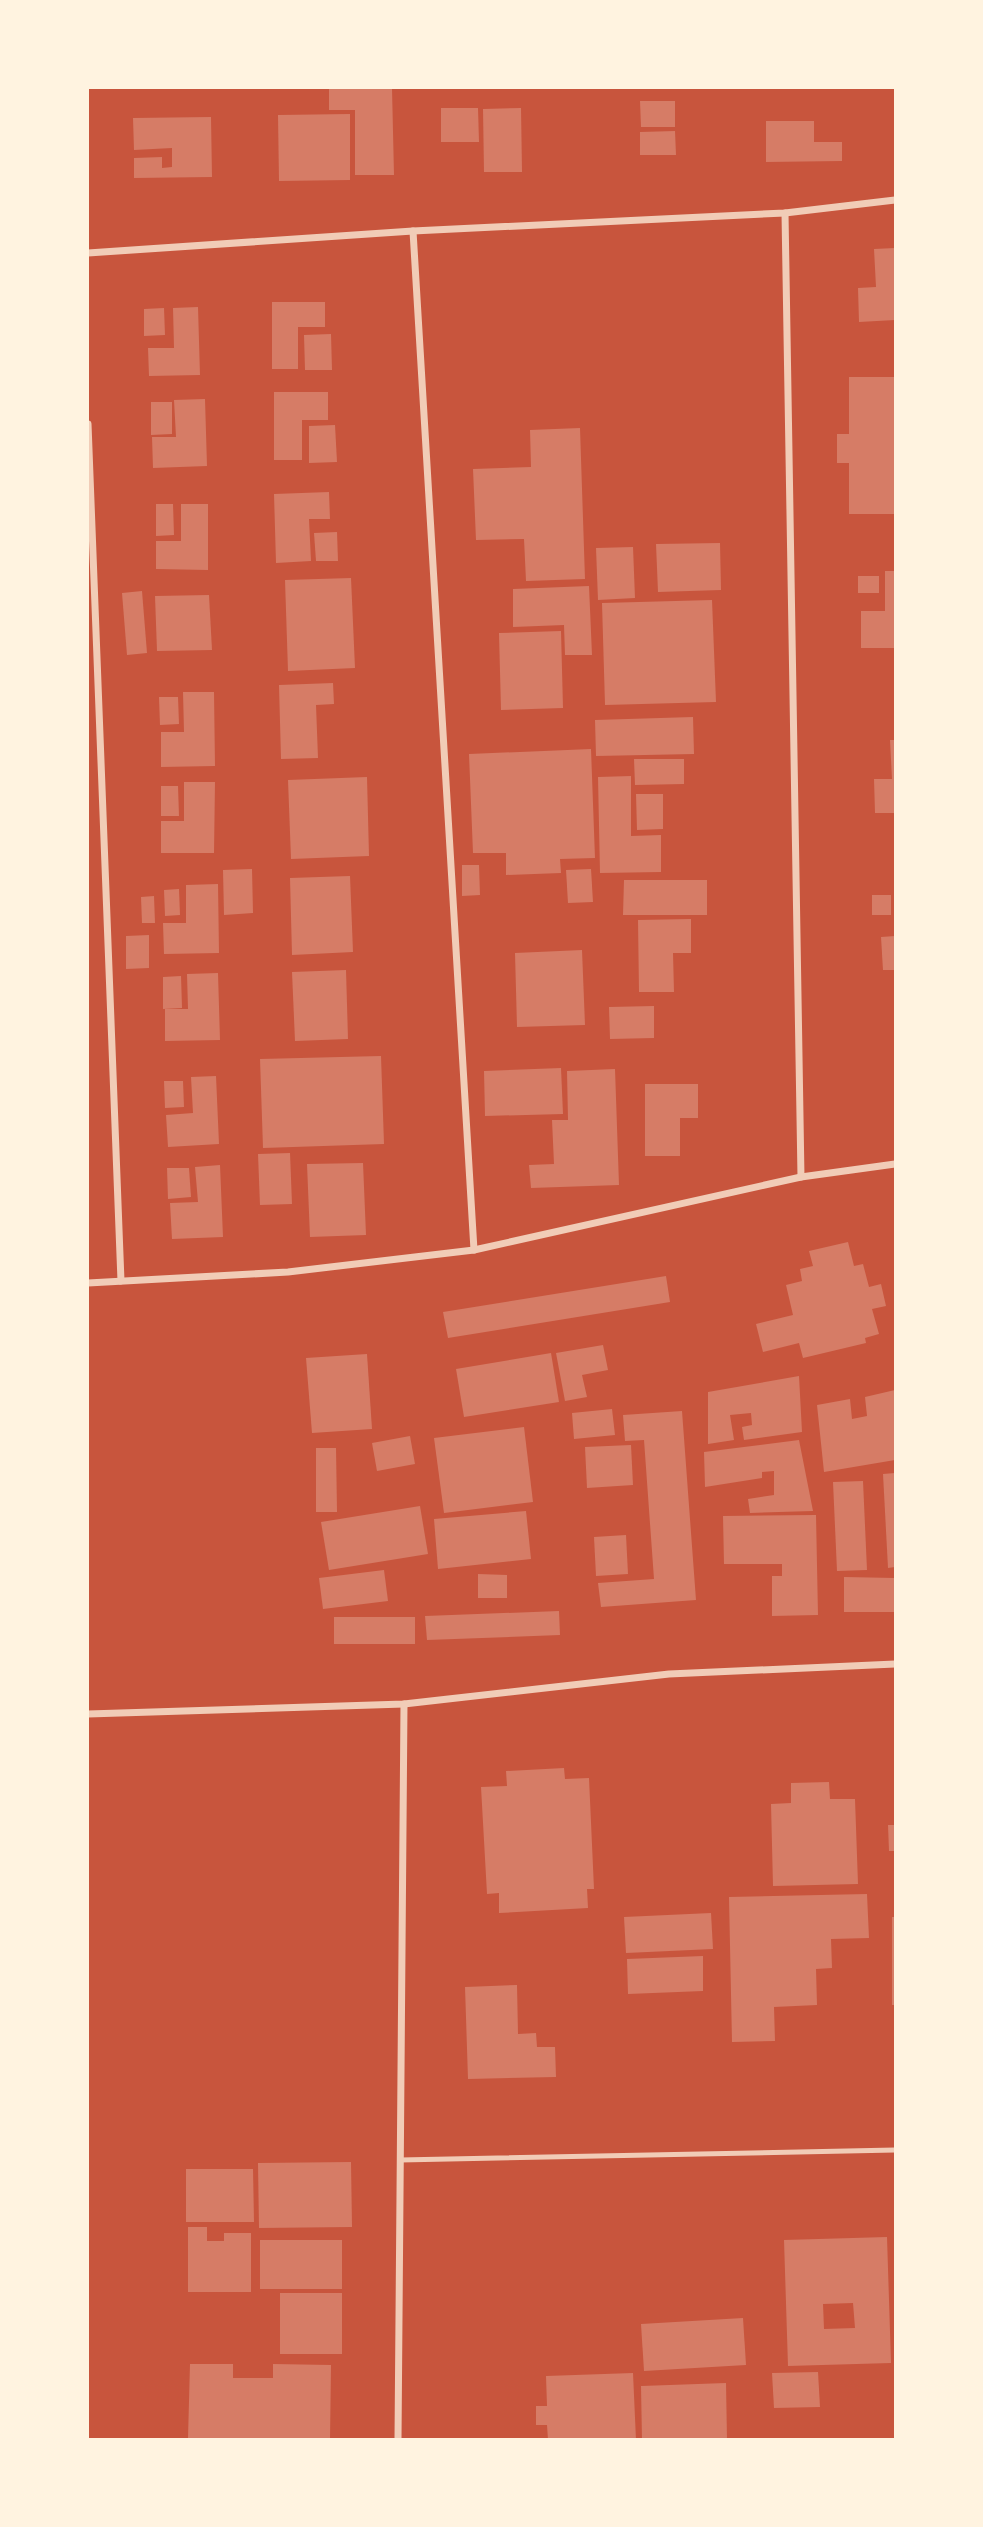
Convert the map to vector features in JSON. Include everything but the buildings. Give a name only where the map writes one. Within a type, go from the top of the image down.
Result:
[{"type":"street","points":[[88,253],[413,231],[785,213],[895,200]]},
{"type":"street","points":[[785,213],[801,1177]]},
{"type":"street","points":[[413,231],[474,1250]]},
{"type":"street","points":[[88,424],[121,1281]]},
{"type":"street","points":[[88,1283],[288,1272],[474,1250],[801,1177],[895,1164]]},
{"type":"street","points":[[88,1714],[404,1704],[669,1674],[895,1664]]},
{"type":"street","points":[[398,2440],[404,1704]]},
{"type":"lane","points":[[400,2160],[895,2150]]}]
